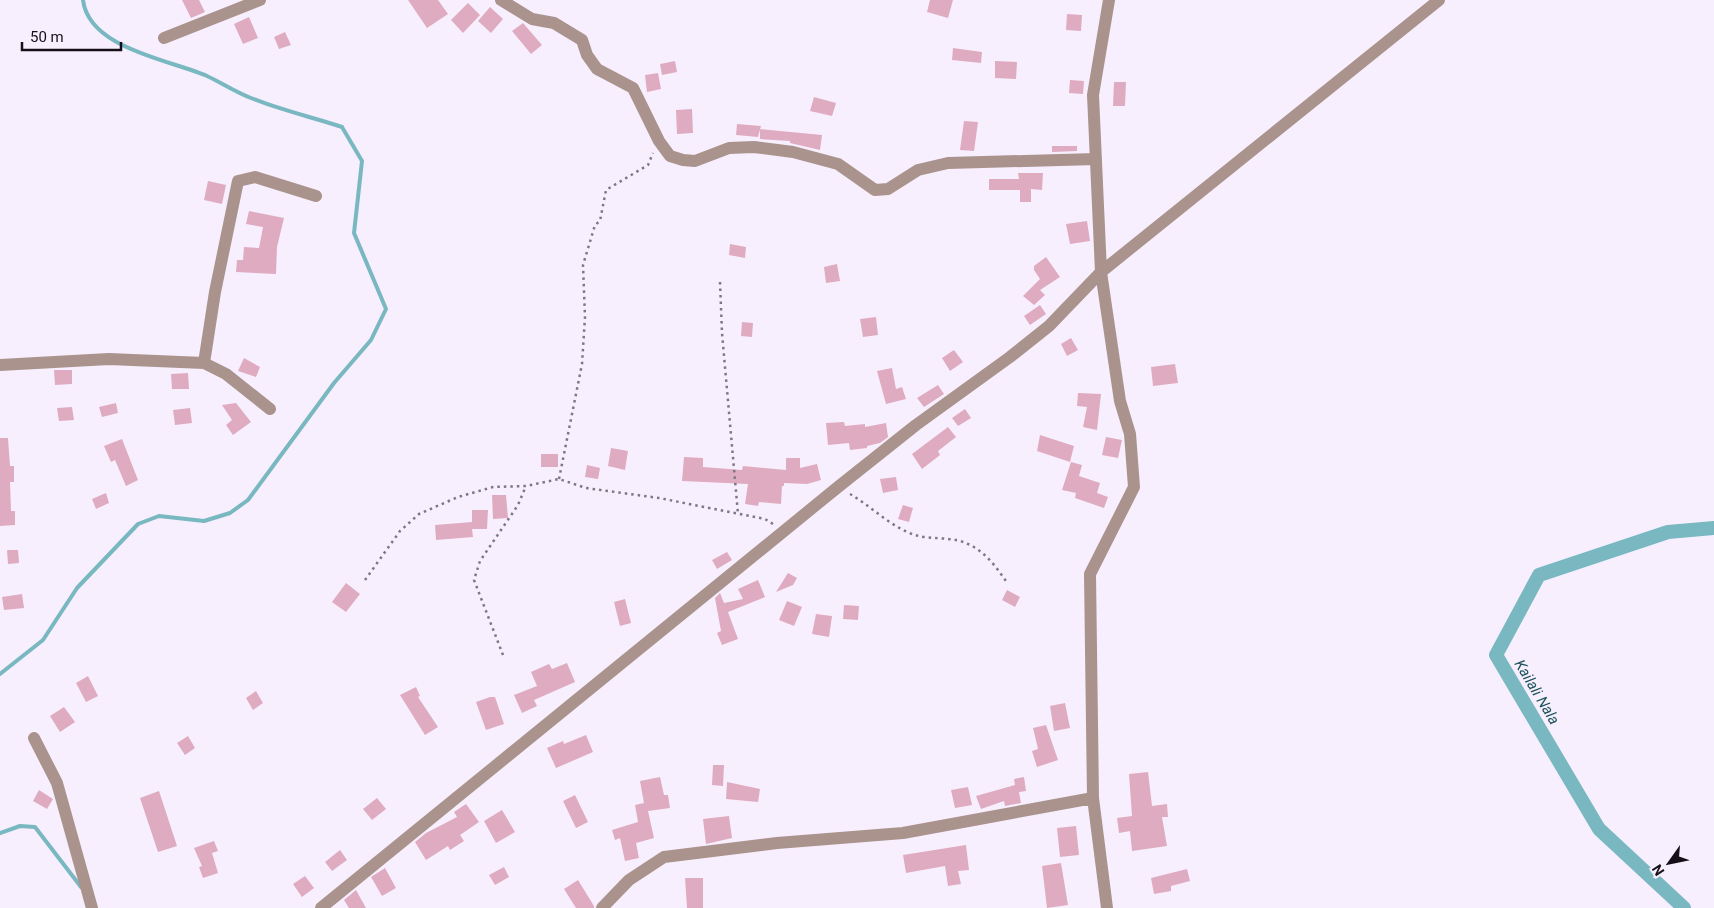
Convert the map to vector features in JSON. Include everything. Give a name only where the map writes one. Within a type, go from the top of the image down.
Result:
[{"type":"street","points":[[164,38],[260,0]]},
{"type":"street","points":[[501,0],[532,19],[554,24],[582,40],[586,55],[597,69],[633,88],[659,141],[670,156],[683,160],[695,161],[729,148],[754,147],[793,152],[838,164],[875,190],[888,189],[918,170],[948,164],[1096,159]]},
{"type":"street","points":[[1106,908],[1093,798],[1090,574],[1134,487],[1130,434],[1120,401],[1101,272],[1093,95],[1110,0]]},
{"type":"street","points":[[321,908],[838,487],[916,425],[1010,357],[1049,326],[1101,272],[1438,0]]},
{"type":"street","points":[[204,363],[215,292],[238,181],[255,177],[316,196]]},
{"type":"street","points":[[0,364],[109,359],[204,363],[226,374],[270,409]]},
{"type":"street","points":[[34,738],[57,783],[92,908]]},
{"type":"street","points":[[602,908],[629,880],[664,857],[777,844],[903,833],[1093,798]]},
{"type":"path","points":[[559,479],[582,364],[585,317],[583,264],[595,226],[600,221],[606,190],[648,165],[659,141]]},
{"type":"path","points":[[720,282],[722,334],[738,514]]},
{"type":"path","points":[[365,580],[400,531],[419,514],[458,498],[493,487],[526,486],[559,479],[586,488],[659,498],[765,519],[783,531]]},
{"type":"path","points":[[503,655],[474,580],[480,561],[518,505],[526,486]]},
{"type":"path","points":[[838,487],[870,506],[895,526],[915,535],[967,543],[991,561],[1008,584]]},
{"type":"building","points":[[182,0],[199,0],[205,12],[191,18]]},
{"type":"building","points":[[408,0],[438,0],[448,14],[427,28]]},
{"type":"building","points":[[930,0],[953,0],[948,18],[927,12]]},
{"type":"building","points":[[468,3],[480,15],[463,33],[451,20]]},
{"type":"building","points":[[490,7],[503,19],[491,33],[478,21]]},
{"type":"building","points":[[1067,14],[1082,15],[1081,31],[1066,30]]},
{"type":"building","points":[[249,17],[258,38],[243,44],[234,24]]},
{"type":"building","points":[[523,23],[542,45],[531,54],[512,31]]},
{"type":"building","points":[[285,32],[291,45],[279,49],[274,37]]},
{"type":"building","points":[[953,48],[982,52],[981,63],[952,60]]},
{"type":"building","points":[[675,61],[677,72],[662,75],[660,64]]},
{"type":"building","points":[[995,61],[1017,62],[1016,79],[995,78]]},
{"type":"building","points":[[658,73],[661,89],[647,92],[645,75]]},
{"type":"building","points":[[1070,80],[1084,81],[1083,94],[1069,93]]},
{"type":"building","points":[[1114,82],[1126,82],[1125,106],[1113,106]]},
{"type":"building","points":[[814,97],[836,103],[832,116],[810,111]]},
{"type":"building","points":[[692,109],[693,133],[677,134],[676,110]]},
{"type":"building","points":[[964,121],[978,122],[974,151],[960,150]]},
{"type":"building","points":[[737,124],[761,126],[758,137],[736,135]]},
{"type":"building","points":[[760,129],[822,135],[820,150],[790,143],[790,141],[760,139]]},
{"type":"building","points":[[1052,146],[1077,146],[1077,151],[1052,152]]},
{"type":"building","points":[[1018,173],[1043,173],[1042,190],[1031,189],[1031,202],[1020,202],[1020,190],[989,190],[989,179],[1019,179]]},
{"type":"building","points":[[208,181],[226,185],[222,204],[204,200]]},
{"type":"building","points":[[249,211],[284,218],[277,247],[276,274],[236,272],[237,260],[243,260],[244,247],[259,248],[263,227],[246,224]]},
{"type":"building","points":[[1087,221],[1090,241],[1070,244],[1066,224]]},
{"type":"building","points":[[730,244],[746,247],[745,258],[729,255]]},
{"type":"building","points":[[1046,257],[1060,277],[1040,290],[1045,295],[1034,305],[1023,296],[1040,279],[1034,270],[1034,266]]},
{"type":"building","points":[[837,264],[840,281],[826,283],[824,267]]},
{"type":"building","points":[[1040,305],[1046,314],[1030,325],[1024,316]]},
{"type":"building","points":[[876,317],[878,335],[863,337],[860,319]]},
{"type":"building","points":[[742,322],[753,323],[752,337],[741,336]]},
{"type":"building","points":[[1071,338],[1078,350],[1067,356],[1061,344]]},
{"type":"building","points":[[954,350],[963,362],[950,371],[942,358]]},
{"type":"building","points":[[244,358],[260,367],[256,377],[238,371]]},
{"type":"building","points":[[1175,364],[1178,383],[1153,386],[1151,367]]},
{"type":"building","points":[[892,368],[896,389],[902,387],[906,399],[886,404],[877,371]]},
{"type":"building","points":[[54,370],[72,370],[72,384],[55,385]]},
{"type":"building","points":[[188,373],[189,389],[172,389],[171,374]]},
{"type":"building","points":[[938,385],[944,394],[924,407],[917,398]]},
{"type":"building","points":[[1078,393],[1101,394],[1097,430],[1083,427],[1087,407],[1077,406]]},
{"type":"building","points":[[116,403],[118,413],[102,417],[99,407]]},
{"type":"building","points":[[236,403],[251,422],[233,435],[226,425],[232,420],[222,405]]},
{"type":"building","points":[[72,407],[74,420],[59,421],[57,408]]},
{"type":"building","points":[[190,408],[192,423],[175,425],[173,410]]},
{"type":"building","points":[[965,409],[971,418],[958,426],[952,418]]},
{"type":"building","points":[[844,422],[845,426],[865,424],[865,427],[886,423],[888,437],[880,443],[867,446],[867,448],[850,450],[849,443],[828,445],[826,423]]},
{"type":"building","points":[[948,427],[956,437],[938,451],[940,455],[922,469],[912,454]]},
{"type":"building","points":[[1040,435],[1074,446],[1070,462],[1037,451]]},
{"type":"building","points":[[1106,437],[1122,440],[1118,458],[1102,455]]},
{"type":"building","points":[[0,438],[8,438],[10,466],[14,466],[14,482],[10,482],[11,511],[15,511],[15,525],[0,526]]},
{"type":"building","points":[[122,439],[138,480],[126,486],[115,460],[111,462],[104,446]]},
{"type":"building","points":[[611,448],[628,451],[625,470],[608,466]]},
{"type":"building","points":[[541,454],[558,454],[558,467],[541,467]]},
{"type":"building","points":[[684,457],[703,458],[703,467],[742,470],[743,466],[786,470],[786,458],[800,458],[800,468],[817,464],[821,480],[807,484],[784,483],[784,486],[782,486],[781,504],[759,502],[758,506],[745,504],[748,484],[682,481]]},
{"type":"building","points":[[1071,462],[1082,465],[1079,476],[1100,483],[1097,493],[1108,497],[1104,508],[1075,498],[1076,493],[1062,490]]},
{"type":"building","points":[[587,465],[600,468],[598,479],[585,477]]},
{"type":"building","points":[[896,477],[898,490],[883,493],[880,479]]},
{"type":"building","points":[[106,493],[109,503],[96,509],[92,499]]},
{"type":"building","points":[[492,495],[506,495],[508,518],[493,519]]},
{"type":"building","points":[[903,505],[913,508],[909,522],[898,519]]},
{"type":"building","points":[[472,510],[488,510],[487,529],[472,529],[473,537],[436,540],[435,525],[472,522]]},
{"type":"building","points":[[7,550],[18,550],[19,563],[8,564]]},
{"type":"building","points":[[727,552],[732,560],[717,569],[712,560]]},
{"type":"building","points":[[788,573],[797,578],[793,585],[776,592]]},
{"type":"building","points":[[758,580],[765,597],[728,612],[738,639],[722,645],[717,633],[721,631],[715,598],[720,593],[724,603],[743,599],[738,589]]},
{"type":"building","points":[[346,583],[360,594],[346,612],[332,602]]},
{"type":"building","points":[[1007,590],[1020,597],[1015,607],[1002,600]]},
{"type":"building","points":[[22,594],[24,608],[4,610],[2,597]]},
{"type":"building","points":[[625,599],[631,623],[620,626],[614,602]]},
{"type":"building","points":[[787,601],[802,607],[794,626],[779,620]]},
{"type":"building","points":[[844,605],[859,606],[858,620],[843,619]]},
{"type":"building","points":[[816,614],[832,616],[829,637],[812,634]]},
{"type":"building","points":[[567,663],[575,682],[534,700],[537,706],[522,713],[514,695],[537,686],[531,672],[549,664],[552,669]]},
{"type":"building","points":[[88,676],[98,696],[86,702],[76,683]]},
{"type":"building","points":[[416,687],[420,696],[418,697],[438,727],[425,735],[400,695]]},
{"type":"building","points":[[256,691],[263,703],[253,710],[246,698]]},
{"type":"building","points":[[495,697],[504,724],[486,730],[476,702]]},
{"type":"building","points":[[1065,703],[1070,728],[1054,731],[1050,706]]},
{"type":"building","points":[[64,707],[75,722],[60,732],[50,716]]},
{"type":"building","points":[[1046,725],[1058,760],[1037,767],[1032,751],[1038,749],[1033,728]]},
{"type":"building","points":[[586,735],[593,752],[556,768],[547,748],[563,741],[564,744]]},
{"type":"building","points":[[188,736],[195,748],[185,755],[177,743]]},
{"type":"building","points":[[713,765],[724,765],[723,786],[712,785]]},
{"type":"building","points":[[1148,772],[1152,806],[1167,804],[1168,817],[1162,817],[1167,846],[1132,851],[1130,831],[1119,833],[1117,818],[1132,816],[1129,774]]},
{"type":"building","points":[[660,777],[664,795],[668,795],[670,808],[648,811],[654,838],[636,843],[639,858],[625,861],[620,838],[615,840],[612,830],[638,822],[635,805],[644,803],[640,781]]},
{"type":"building","points":[[1024,777],[1026,791],[1019,792],[1021,803],[1005,806],[1004,801],[981,809],[976,796],[1015,785],[1014,779]]},
{"type":"building","points":[[727,782],[760,789],[758,802],[726,799]]},
{"type":"building","points":[[968,787],[972,805],[955,808],[951,790]]},
{"type":"building","points":[[39,790],[53,799],[47,809],[33,801]]},
{"type":"building","points":[[159,791],[177,846],[158,852],[140,798]]},
{"type":"building","points":[[575,795],[588,822],[576,828],[563,801]]},
{"type":"building","points":[[377,798],[386,809],[372,820],[363,809]]},
{"type":"building","points":[[466,804],[479,822],[460,835],[464,841],[450,850],[448,846],[426,860],[415,842],[426,833],[457,817],[454,812]]},
{"type":"building","points":[[502,810],[515,832],[496,843],[484,821]]},
{"type":"building","points":[[729,816],[732,838],[706,844],[703,819]]},
{"type":"building","points":[[1076,826],[1079,855],[1060,857],[1057,828]]},
{"type":"building","points":[[214,841],[218,851],[212,853],[218,873],[203,878],[199,867],[202,866],[194,848]]},
{"type":"building","points":[[966,845],[969,870],[958,871],[961,884],[948,886],[945,866],[906,873],[903,855]]},
{"type":"building","points":[[340,850],[347,860],[332,871],[325,862]]},
{"type":"building","points":[[1061,863],[1068,905],[1047,908],[1042,866]]},
{"type":"building","points":[[504,867],[509,877],[495,885],[489,875]]},
{"type":"building","points":[[385,868],[396,888],[382,896],[371,877]]},
{"type":"building","points":[[1187,869],[1190,881],[1171,886],[1171,891],[1154,894],[1151,878]]},
{"type":"building","points":[[305,876],[314,888],[302,897],[293,884]]},
{"type":"building","points":[[685,878],[703,878],[703,908],[687,908]]},
{"type":"building","points":[[578,880],[594,908],[576,908],[564,889]]},
{"type":"building","points":[[356,890],[366,908],[349,908],[344,900]]},
{"type":"waterway","points":[[0,674],[43,640],[77,588],[138,524],[159,516],[204,521],[230,513],[248,500],[334,383],[371,340],[386,309],[354,233],[362,161],[342,127],[262,102],[239,93],[207,76],[154,58],[115,41],[100,30],[89,17],[83,0]]},
{"type":"waterway","name":"Kailali Nala","points":[[1684,908],[1599,829],[1496,655],[1539,575],[1668,532],[1714,528]]},
{"type":"waterway","points":[[0,833],[20,826],[35,827],[81,887]]}]
